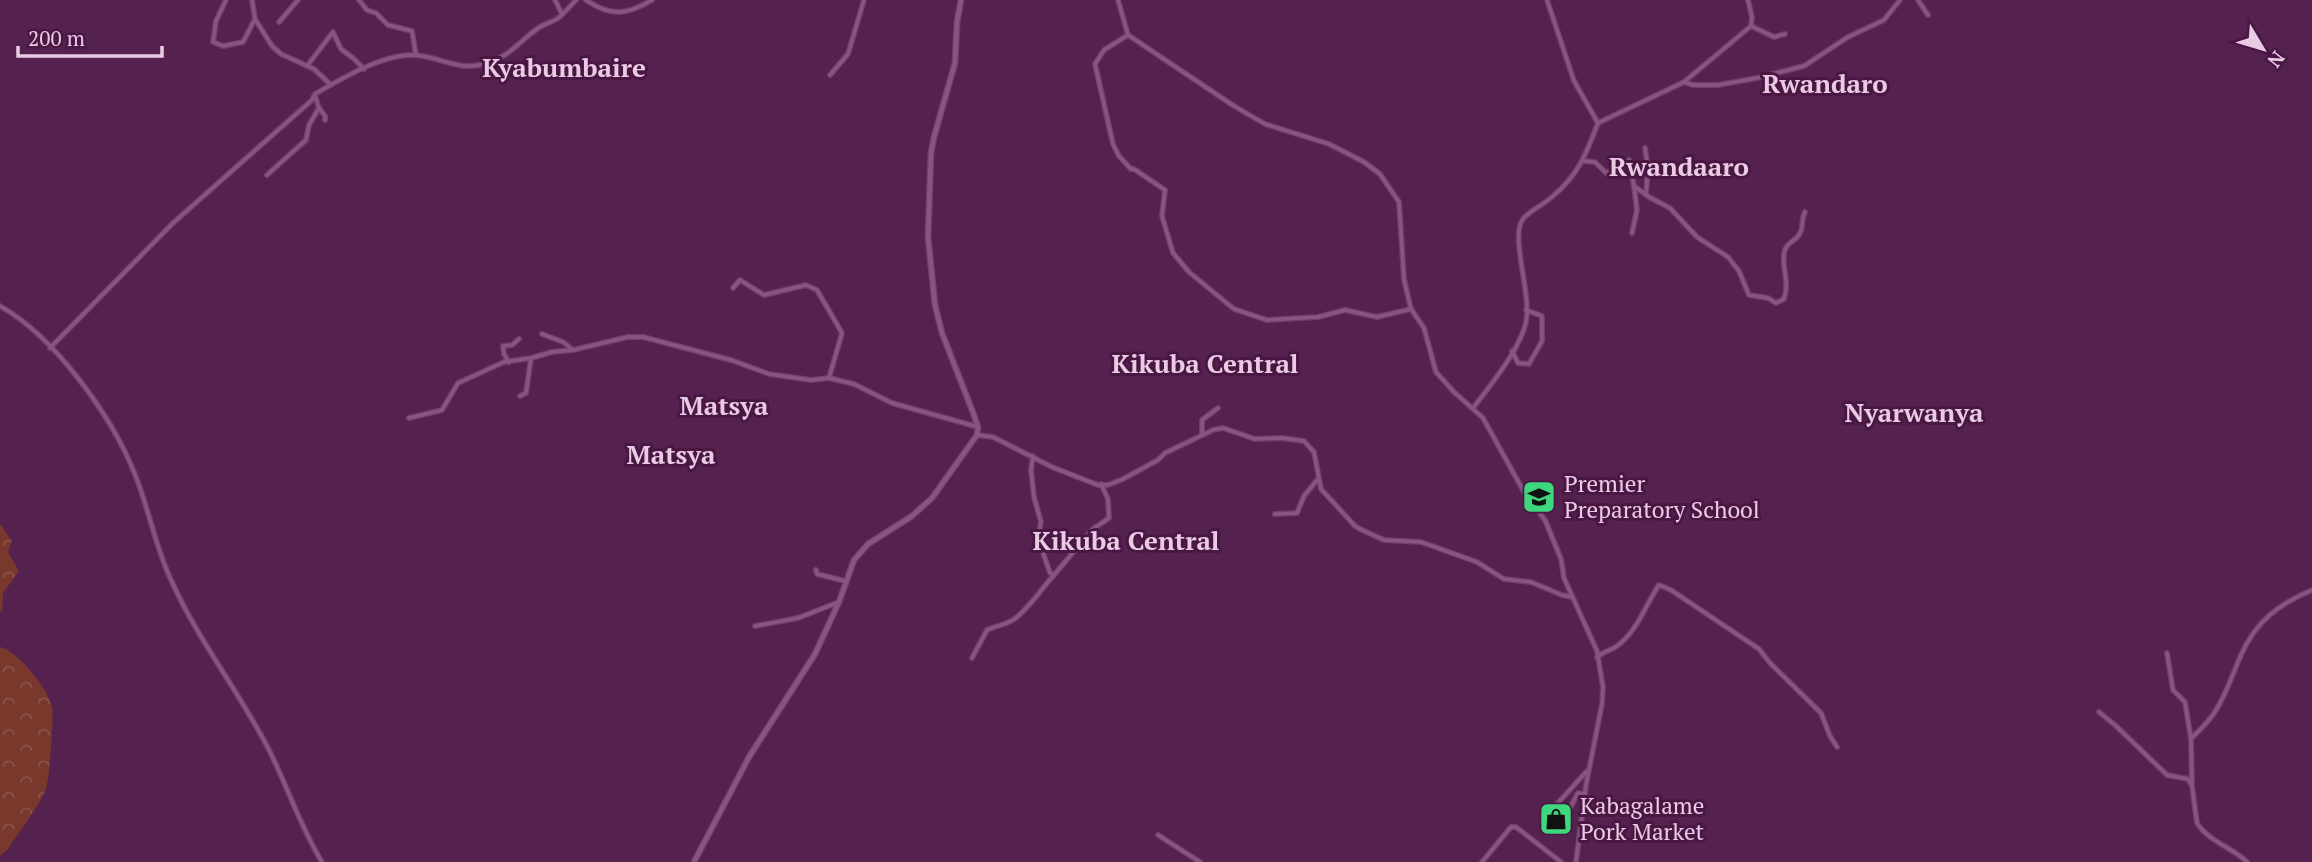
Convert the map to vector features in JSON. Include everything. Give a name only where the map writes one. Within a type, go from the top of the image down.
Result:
[{"type":"street","points":[[226,0],[216,21],[213,42],[223,46],[243,42],[255,19]]},
{"type":"street","points":[[252,0],[255,19],[272,46],[281,54],[314,69],[331,85]]},
{"type":"street","points":[[279,22],[298,0]]},
{"type":"street","points":[[359,0],[367,10],[376,13],[388,25],[412,31],[416,55]]},
{"type":"street","points":[[555,0],[562,14]]},
{"type":"street","points":[[50,348],[173,223],[312,100],[315,94],[364,69],[395,58],[416,55],[457,66],[483,64],[510,54],[534,31],[562,14],[576,0]]},
{"type":"street","points":[[586,0],[606,12],[631,11],[652,0]]},
{"type":"street","points":[[830,75],[848,54],[864,0]]},
{"type":"street","points":[[694,862],[749,757],[815,654],[839,602],[854,560],[868,544],[912,516],[932,498],[977,435],[978,427],[942,333],[935,305],[928,237],[933,137],[955,63],[961,0]]},
{"type":"street","points":[[1118,0],[1128,35],[1265,124],[1329,144],[1354,156],[1380,174],[1399,202],[1404,279],[1411,309],[1424,328],[1436,372],[1483,418],[1524,492],[1545,520],[1561,559],[1564,578],[1594,640],[1603,687],[1602,704],[1585,794],[1576,862]]},
{"type":"street","points":[[1547,0],[1574,81],[1598,123]]},
{"type":"street","points":[[1473,408],[1497,377],[1526,325],[1527,292],[1519,233],[1523,219],[1562,188],[1583,161],[1598,123],[1684,82],[1751,26],[1748,0]]},
{"type":"street","points":[[1684,82],[1693,85],[1718,85],[1769,76],[1804,66],[1848,37],[1884,20],[1900,0]]},
{"type":"street","points":[[1918,0],[1928,15]]},
{"type":"street","points":[[1751,26],[1774,37],[1785,34]]},
{"type":"street","points":[[307,66],[333,32],[341,49],[364,69]]},
{"type":"street","points":[[1128,35],[1104,50],[1095,64],[1114,144],[1119,156],[1131,169],[1165,190],[1162,216],[1172,253],[1189,272],[1234,309],[1267,320],[1318,317],[1345,310],[1377,317],[1411,309]]},
{"type":"street","points":[[315,94],[318,108],[325,120]]},
{"type":"street","points":[[267,175],[306,139],[309,125],[318,108]]},
{"type":"street","points":[[1645,148],[1648,169],[1646,195]]},
{"type":"street","points":[[1583,161],[1595,162],[1606,173],[1629,160],[1637,210],[1632,233]]},
{"type":"street","points":[[1634,186],[1670,208],[1697,237],[1728,257],[1739,271],[1749,295],[1768,298],[1776,303],[1784,299],[1787,289],[1785,249],[1801,233],[1802,216],[1805,212]]},
{"type":"street","points":[[733,288],[740,281],[764,295],[806,285],[817,290],[842,333],[829,378]]},
{"type":"street","points":[[0,306],[26,323],[64,361],[103,412],[134,473],[156,546],[185,610],[270,752],[311,844],[322,862]]},
{"type":"street","points":[[1512,351],[1518,363],[1529,363],[1542,341],[1542,316],[1526,310]]},
{"type":"street","points":[[542,334],[564,342],[573,350]]},
{"type":"street","points":[[410,418],[442,410],[449,403],[451,393],[458,383],[504,362],[628,337],[643,337],[732,359],[769,374],[796,378],[829,378],[854,384],[901,407],[978,427]]},
{"type":"street","points":[[509,362],[503,346],[512,345],[519,339]]},
{"type":"street","points":[[520,396],[526,393],[531,358]]},
{"type":"street","points":[[1202,435],[1202,420],[1218,408]]},
{"type":"street","points":[[977,435],[993,437],[1092,484],[1108,485],[1123,480],[1158,460],[1165,453],[1223,428],[1255,439],[1282,438],[1304,441],[1314,452],[1318,478],[1325,494],[1355,526],[1384,540],[1422,542],[1477,562],[1504,579],[1531,582],[1562,596],[1572,597]]},
{"type":"street","points":[[1033,456],[1033,490],[1041,522],[1038,538],[1050,573],[1054,575]]},
{"type":"street","points":[[1275,514],[1297,513],[1304,496],[1318,478]]},
{"type":"street","points":[[972,658],[987,630],[1012,621],[1029,605],[1093,529],[1109,518],[1108,499],[1101,484]]},
{"type":"street","points":[[816,570],[817,574],[845,581]]},
{"type":"street","points":[[1597,657],[1604,650],[1616,647],[1628,635],[1659,585],[1671,590],[1759,649],[1821,713],[1837,747]]},
{"type":"street","points":[[2191,739],[2215,712],[2242,653],[2261,622],[2288,600],[2312,590]]},
{"type":"street","points":[[755,626],[798,618],[839,602]]},
{"type":"street","points":[[2167,653],[2173,690],[2185,702],[2191,739],[2193,808],[2200,828],[2247,862]]},
{"type":"street","points":[[2099,712],[2162,772],[2173,777],[2186,778],[2192,786]]},
{"type":"street","points":[[1585,794],[1578,793],[1558,830],[1553,833],[1546,832],[1543,827],[1546,816],[1590,769]]},
{"type":"street","points":[[1482,862],[1511,827],[1516,827],[1561,862]]},
{"type":"street","points":[[1158,835],[1200,862]]},
{"type":"green space","points":[[0,524],[12,541],[8,552],[19,571],[3,593],[0,612]]},
{"type":"green space","points":[[0,647],[15,655],[45,691],[52,707],[52,735],[43,796],[8,849],[0,856]]},
{"type":"place","name":"Premier Preparatory School","points":[[1539,497]]},
{"type":"place","name":"Kabagalame Pork Market","points":[[1556,819]]},
{"type":"district","name":"Kyabumbaire","points":[[564,68]]},
{"type":"district","name":"Rwandaro","points":[[1825,84]]},
{"type":"district","name":"Rwandaaro","points":[[1679,167]]},
{"type":"district","name":"Kikuba Central","points":[[1205,364]]},
{"type":"district","name":"Matsya","points":[[724,406]]},
{"type":"district","name":"Nyarwanya","points":[[1914,413]]},
{"type":"district","name":"Matsya","points":[[671,455]]},
{"type":"district","name":"Kikuba Central","points":[[1126,541]]}]
